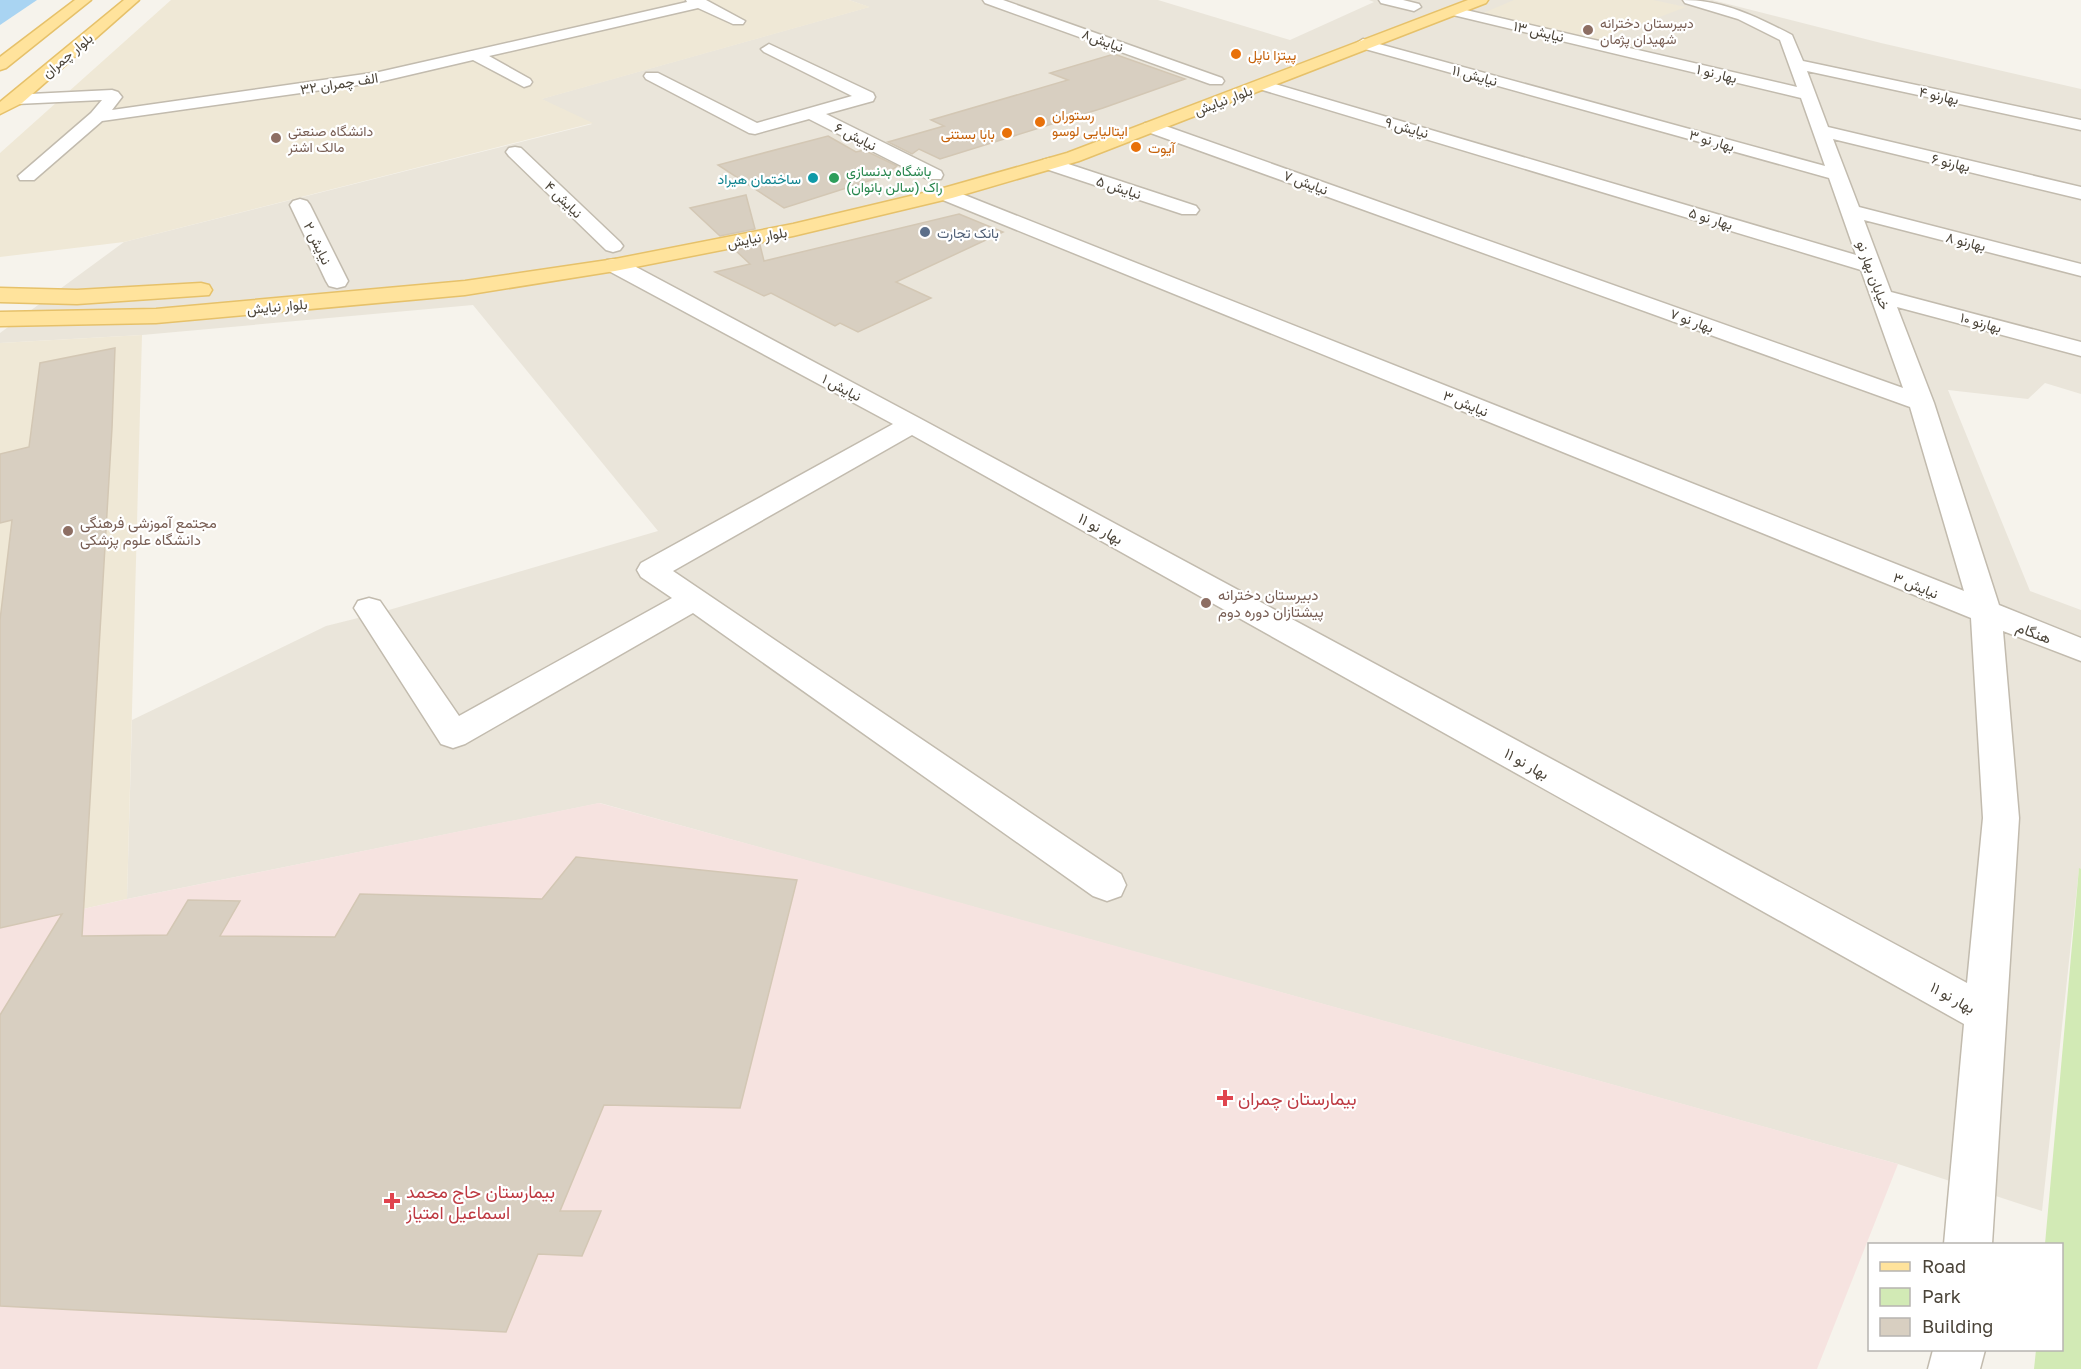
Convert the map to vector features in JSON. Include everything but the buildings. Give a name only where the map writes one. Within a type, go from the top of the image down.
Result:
[{"type":"main road","points":[[0,65],[84,0]]},
{"type":"main road","name":"بلوار چمران","points":[[0,109],[16,99],[132,0]]},
{"type":"main road","name":"بلوار نیایش","points":[[1116,120],[1434,0]]},
{"type":"main road","name":"بلوار نیایش","points":[[0,319],[156,316],[333,302],[465,288],[614,255],[793,230],[940,185],[1050,164],[1481,0]]},
{"type":"main road","name":"بلوار نیایش","points":[[903,183],[940,185],[956,169]]},
{"type":"main road","name":"بلوار نیایش","points":[[591,249],[614,255],[636,241]]},
{"type":"main road","name":"بلوار نیایش","points":[[314,282],[346,280]]},
{"type":"main road","points":[[0,295],[57,297],[225,289]]},
{"type":"main road","points":[[32,320],[57,297]]},
{"type":"street","name":"نیایش۸","points":[[990,0],[1216,81]]},
{"type":"street","points":[[1386,0],[1414,7]]},
{"type":"street","name":"خیابان بهار نو","points":[[1689,0],[1719,7],[1743,16],[1787,38],[1921,403],[1986,614],[2001,818],[1968,1243]]},
{"type":"street","points":[[697,2],[738,21]]},
{"type":"street","name":"۳۲ الف چمران","points":[[97,117],[348,83],[697,2]]},
{"type":"street","name":"نیایش ۱۳","points":[[1453,11],[1626,51]]},
{"type":"street","name":"نیایش ۱۱","points":[[1363,44],[1587,106]]},
{"type":"street","points":[[652,76],[755,129],[867,98],[769,49]]},
{"type":"street","name":"۱ بهار نو","points":[[1626,51],[1808,95]]},
{"type":"street","points":[[476,55],[524,82]]},
{"type":"street","name":"۴ بهارنو","points":[[1797,64],[2081,125]]},
{"type":"street","name":"نیایش ۹","points":[[1262,85],[1551,170]]},
{"type":"street","points":[[16,99],[112,95],[114,97],[97,117],[27,176]]},
{"type":"street","name":"۳ بهار نو","points":[[1587,106],[1838,175]]},
{"type":"street","name":"نیایش ۶","points":[[811,113],[940,185]]},
{"type":"street","name":"نیایش ۷","points":[[1151,127],[1462,237]]},
{"type":"street","name":"۶ بهارنو","points":[[1822,131],[2081,193]]},
{"type":"street","name":"نیایش ۴","points":[[515,152],[614,255]]},
{"type":"street","name":"نیایش ۵","points":[[1050,164],[1189,210]]},
{"type":"street","name":"۵ بهار نو","points":[[1551,170],[1871,266]]},
{"type":"street","name":"نیایش ۳","points":[[940,185],[1986,614]]},
{"type":"street","name":"نیایش ۲","points":[[300,205],[346,280]]},
{"type":"street","name":"۸ بهارنو","points":[[1851,211],[2081,270]]},
{"type":"street","name":"۷ بهار نو","points":[[1462,237],[1921,403]]},
{"type":"street","name":"نیایش ۱","points":[[614,255],[1068,510]]},
{"type":"street","name":"۱۰ بهارنو","points":[[1882,296],[2081,349]]},
{"type":"street","points":[[912,424],[652,570],[1107,885]]},
{"type":"street","name":"۱۱ بهار نو","points":[[1068,510],[1986,1015]]},
{"type":"street","points":[[369,608],[453,735],[694,599]]},
{"type":"street","name":"هنگام","points":[[1986,614],[2081,650]]},
{"type":"street","points":[[1954,1369],[1959,1351]]},
{"type":"shaded area","name":"دانشگاه صنعتی مالک اشتر","points":[[171,0],[849,0],[870,7],[542,99],[593,123],[124,242],[0,257],[0,153]]},
{"type":"shaded area","points":[[849,0],[1158,0],[1290,40],[1374,2],[1369,0],[1712,0],[1881,43],[2081,89],[2081,394],[2045,383],[2028,399],[1948,390],[2030,591],[2081,610],[2081,869],[2079,869],[2042,1211],[1898,1164],[600,803],[127,899],[132,720],[326,626],[382,612],[658,531],[473,305],[142,335],[0,343],[0,333],[124,242],[592,124],[541,99],[869,7]]},
{"type":"shaded area","name":"دبیرستان دخترانه شهیدان پژمان","points":[[1514,0],[1653,0],[1686,7],[1596,41],[1481,14]]},
{"type":"shaded area","name":"مجتمع آموزشی فرهنگی دانشگاه علوم پزشکی","points":[[142,335],[127,899],[0,928],[0,343]]},
{"type":"shaded area","points":[[599,803],[1898,1164],[1817,1369],[0,1369],[0,928],[127,899]]},
{"type":"green space","points":[[2079,868],[2081,869],[2081,1369],[2034,1369],[2036,1351],[2063,1351],[2063,1243],[2045,1243]]},
{"type":"water","points":[[0,0],[37,0],[0,25]]},
{"type":"place","name":"دبیرستان دخترانه شهیدان پژمان","points":[[1588,30]]},
{"type":"place","name":"پیتزا ناپل","points":[[1236,54]]},
{"type":"place","name":"رستوران ایتالیایی لوسو","points":[[1040,122]]},
{"type":"place","name":"بابا بستنی","points":[[1007,133]]},
{"type":"place","name":"دانشگاه صنعتی مالک اشتر","points":[[276,138]]},
{"type":"place","name":"آیوت","points":[[1136,147]]},
{"type":"place","name":"ساختمان هیراد","points":[[813,178]]},
{"type":"place","name":"باشگاه بدنسازی راک (سالن بانوان)","points":[[834,178]]},
{"type":"place","name":"بانک تجارت","points":[[925,232]]},
{"type":"place","name":"مجتمع آموزشی فرهنگی دانشگاه علوم پزشکی","points":[[68,531]]},
{"type":"place","name":"دبیرستان دخترانه پیشتازان دوره دوم","points":[[1206,603]]},
{"type":"place","name":"بیمارستان چمران","points":[[1225,1098]]},
{"type":"place","name":"بیمارستان حاج محمد اسماعیل امتیاز","points":[[392,1201]]}]
